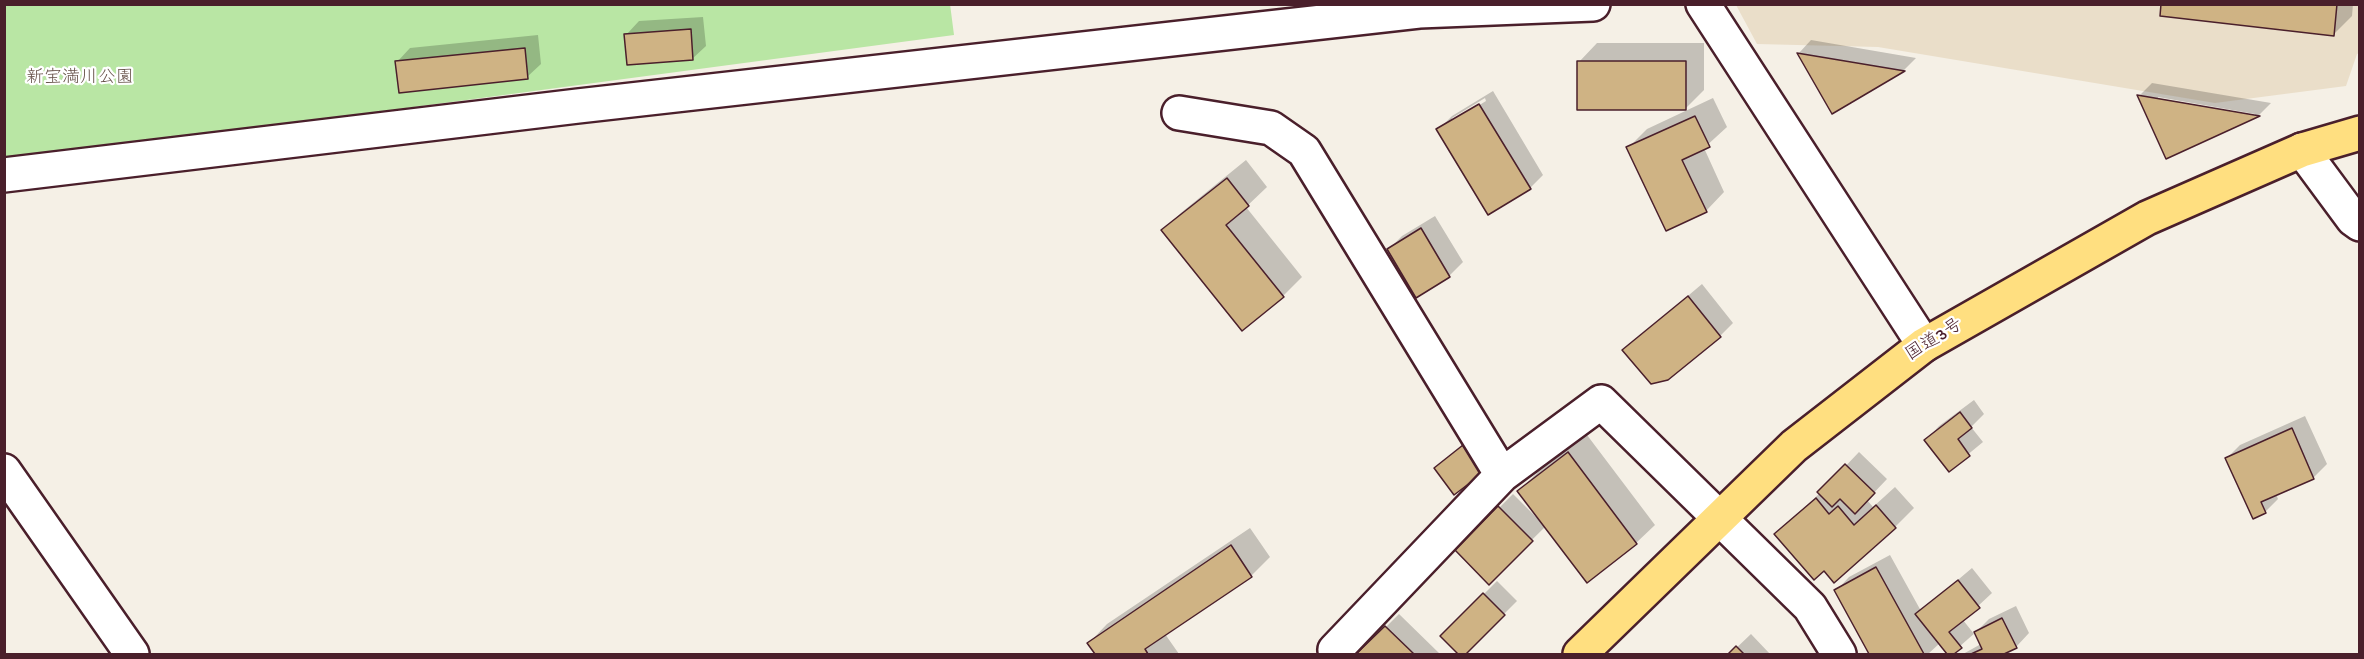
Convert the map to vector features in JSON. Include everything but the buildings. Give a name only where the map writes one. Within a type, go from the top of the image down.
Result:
[{"type":"highway","name":"国道3号","points":[[1580,654],[1794,446],[1924,345],[2147,218],[2302,150],[2360,133]]},
{"type":"street","points":[[4,175],[566,107],[1407,12],[1593,4]]},
{"type":"street","points":[[1703,4],[1924,345]]},
{"type":"street","points":[[1179,113],[1271,128],[1304,151],[1502,475]]},
{"type":"street","points":[[2302,150],[2353,219],[2360,224]]},
{"type":"street","points":[[1335,654],[1335,650],[1502,475],[1601,402],[1810,607],[1839,654]]},
{"type":"street","points":[[4,471],[132,654]]},
{"type":"shaded area","points":[[1736,5],[2359,5],[2359,53],[2346,86],[2215,103],[1878,47],[1757,44]]},
{"type":"green space","name":"新宝満川公園","points":[[950,4],[954,35],[354,115],[5,165],[4,5]]}]
